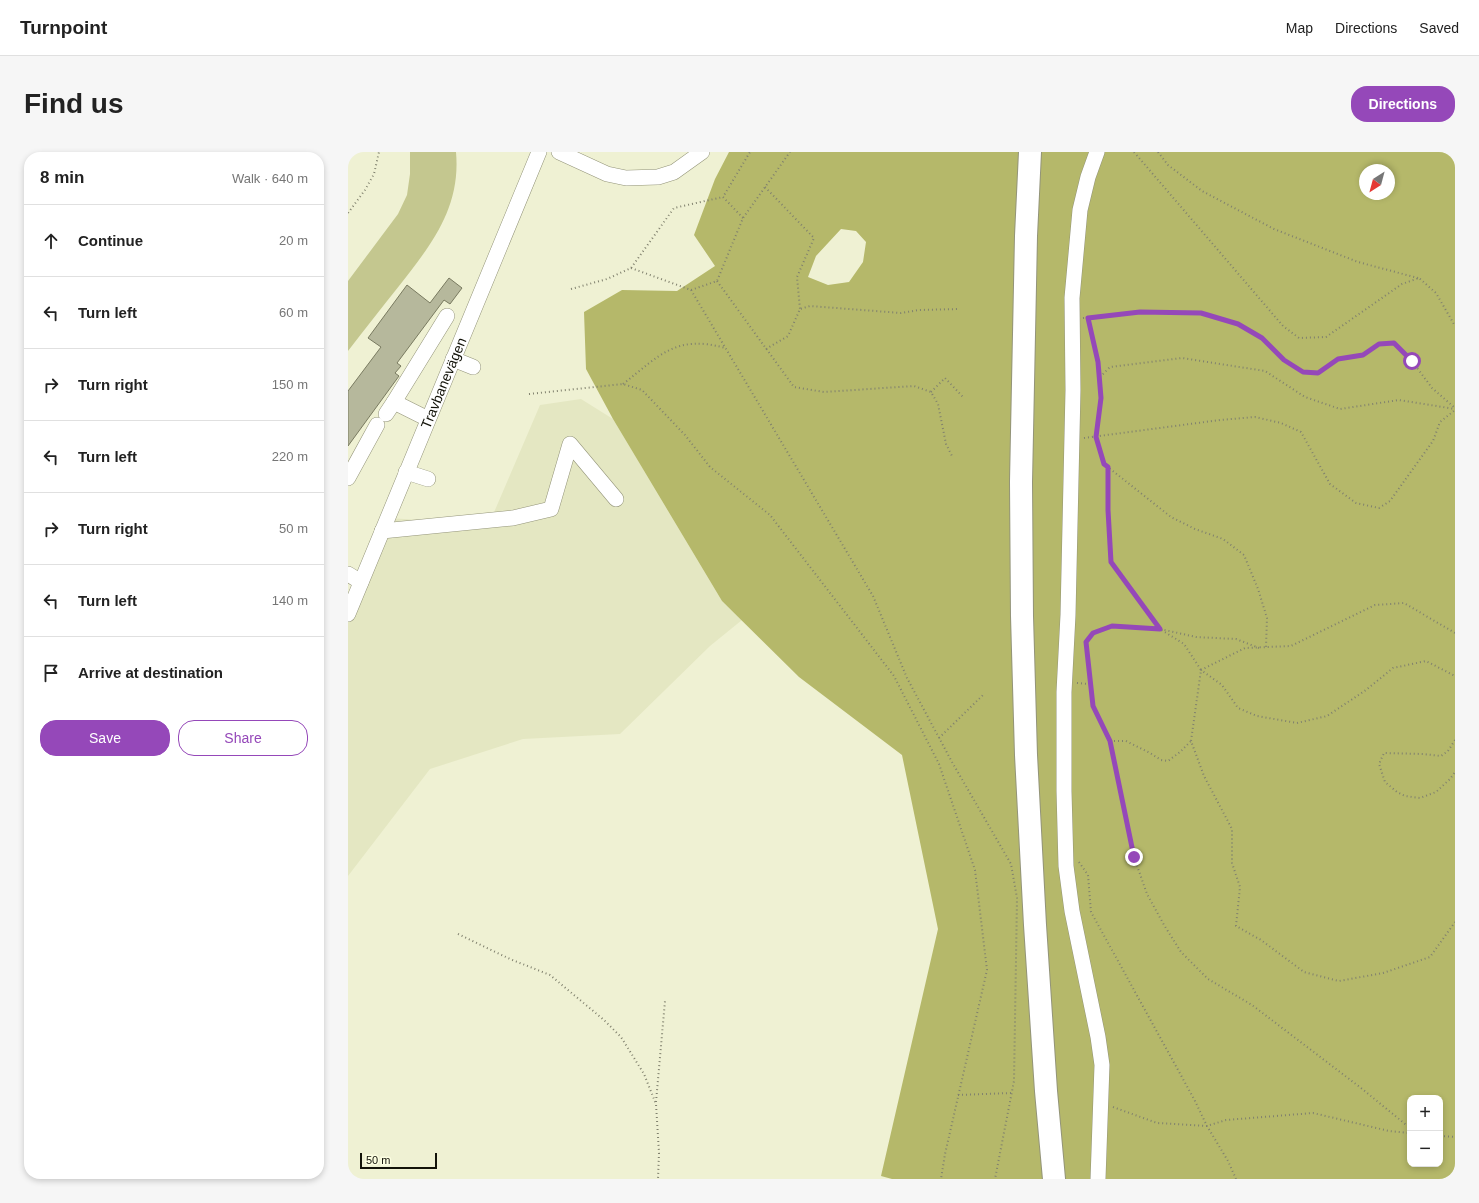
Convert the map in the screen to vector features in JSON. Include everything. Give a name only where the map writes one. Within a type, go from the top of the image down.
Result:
[{"type":"highway","points":[[1019,152],[1012,460],[1014,689],[1021,882],[1043,1179]]},
{"type":"highway","points":[[1030,152],[1026,236],[1022,482],[1023,654],[1026,755],[1035,917],[1046,1091],[1054,1179]]},
{"type":"street","name":"Travbanevägen","points":[[348,614],[539,152]]},
{"type":"street","points":[[559,152],[607,174],[626,178],[658,177],[674,172],[702,152]]},
{"type":"street","points":[[1097,152],[1088,177],[1080,210],[1072,298],[1073,397],[1068,615],[1064,692],[1066,866],[1072,911],[1102,1065],[1098,1179]]},
{"type":"street","points":[[348,478],[386,414],[448,316]]},
{"type":"street","points":[[453,359],[472,367]]},
{"type":"street","points":[[386,414],[428,419]]},
{"type":"street","points":[[382,531],[513,518],[551,509],[570,444],[616,499]]},
{"type":"street","points":[[406,472],[428,478]]},
{"type":"street","points":[[348,574],[361,582]]},
{"type":"path","points":[[348,213],[365,190],[374,174],[379,152]]},
{"type":"path","points":[[571,289],[607,279],[631,268],[674,208],[723,197],[750,152]]},
{"type":"path","points":[[691,290],[717,280],[743,218],[790,152]]},
{"type":"path","points":[[1134,152],[1283,326],[1299,338],[1326,337],[1402,284],[1419,278]]},
{"type":"path","points":[[1158,152],[1168,165],[1202,191],[1274,229],[1358,262],[1419,278],[1436,293],[1455,326]]},
{"type":"path","points":[[765,187],[814,238],[797,277],[800,309],[788,336],[766,349]]},
{"type":"path","points":[[723,197],[743,218]]},
{"type":"path","points":[[631,268],[691,290],[873,596],[907,678],[939,738],[1011,864],[1016,898],[1014,1081],[995,1179]]},
{"type":"path","points":[[717,280],[794,387],[824,392],[914,386],[931,392],[938,404],[946,444],[953,458]]},
{"type":"path","points":[[800,309],[810,306],[901,313],[919,310],[959,309]]},
{"type":"path","points":[[1266,647],[1266,618],[1258,589],[1244,555],[1222,539],[1195,529],[1171,517],[1104,464],[1096,437],[1101,398],[1098,362],[1088,318],[1140,312],[1201,313],[1238,324],[1262,338],[1284,360],[1303,372],[1318,373],[1338,359],[1363,355],[1379,344],[1394,343],[1412,361],[1432,388],[1455,409]]},
{"type":"path","points":[[623,384],[665,351],[689,344],[710,344],[725,348]]},
{"type":"path","points":[[1099,378],[1110,366],[1182,358],[1265,371],[1305,398],[1340,409],[1399,400],[1455,409]]},
{"type":"path","points":[[931,392],[945,378],[963,397]]},
{"type":"path","points":[[529,394],[623,384],[642,390],[685,435],[710,467],[770,515],[894,676],[939,764],[975,870],[987,970],[945,1154],[941,1179]]},
{"type":"path","points":[[1096,437],[1227,419],[1255,417],[1281,423],[1301,432],[1330,484],[1356,503],[1379,508],[1390,501],[1433,441],[1440,422],[1455,409]]},
{"type":"path","points":[[1108,467],[1108,510],[1111,562],[1160,629],[1184,644],[1201,670],[1222,685],[1238,708],[1257,716],[1297,723],[1328,716],[1366,690],[1393,668],[1426,661],[1455,676]]},
{"type":"path","points":[[1201,670],[1244,648],[1291,646],[1375,605],[1404,602],[1455,633]]},
{"type":"path","points":[[1259,648],[1236,639],[1196,637],[1160,629],[1112,626],[1093,633],[1086,642],[1093,706],[1110,741],[1134,857],[1147,894],[1164,925],[1181,952],[1208,979],[1252,1005],[1361,1088],[1407,1126]]},
{"type":"path","points":[[1201,670],[1191,741],[1204,776],[1232,829],[1232,863],[1240,887],[1236,926],[1261,940],[1304,972],[1339,980],[1383,973],[1430,958],[1455,922]]},
{"type":"path","points":[[939,738],[983,695]]},
{"type":"path","points":[[1455,740],[1448,752],[1441,756],[1384,753],[1379,764],[1385,782],[1397,792],[1405,796],[1420,798],[1436,792],[1455,772]]},
{"type":"path","points":[[1110,741],[1126,741],[1161,760],[1168,761],[1191,741]]},
{"type":"path","points":[[1066,850],[1076,859],[1088,875],[1091,912],[1194,1099],[1206,1126],[1228,1161],[1236,1179]]},
{"type":"path","points":[[458,934],[510,959],[550,975],[599,1016],[621,1037],[644,1074],[656,1104]]},
{"type":"path","points":[[658,1179],[659,1153],[656,1104],[665,1001]]},
{"type":"path","points":[[958,1095],[1011,1093]]},
{"type":"path","points":[[1100,1102],[1157,1123],[1206,1126],[1226,1120],[1313,1113],[1389,1131],[1407,1133]]},
{"type":"path","points":[[1443,1136],[1455,1137]]},
{"type":"shaded area","points":[[410,152],[456,152],[454,191],[449,208],[441,225],[422,256],[348,351],[348,281],[398,214],[407,195],[410,174]]},
{"type":"shaded area","points":[[581,399],[613,419],[722,601],[742,620],[710,646],[620,734],[523,739],[430,769],[348,876],[348,614],[387,518],[489,524],[540,405]]},
{"type":"green space","points":[[729,152],[1455,152],[1455,1179],[892,1179],[881,1176],[938,929],[902,755],[799,677],[722,601],[613,419],[586,369],[584,312],[622,290],[677,291],[715,266],[694,235],[715,179]],"holes":[[[841,229],[856,231],[866,242],[863,262],[849,282],[828,285],[808,277],[816,256]]]},
{"type":"building","points":[[449,278],[462,288],[450,304],[444,300],[397,363],[401,366],[395,373],[399,376],[348,446],[348,391],[381,347],[368,338],[407,285],[430,303]]},
{"type":"route","points":[[1134,857],[1110,741],[1093,706],[1089,684],[1086,642],[1093,633],[1112,626],[1160,629],[1111,562],[1108,510],[1108,467],[1104,464],[1096,437],[1101,398],[1098,362],[1088,318],[1140,312],[1201,313],[1238,324],[1262,338],[1284,360],[1303,372],[1318,373],[1338,359],[1363,355],[1379,344],[1394,343],[1412,361]]}]
